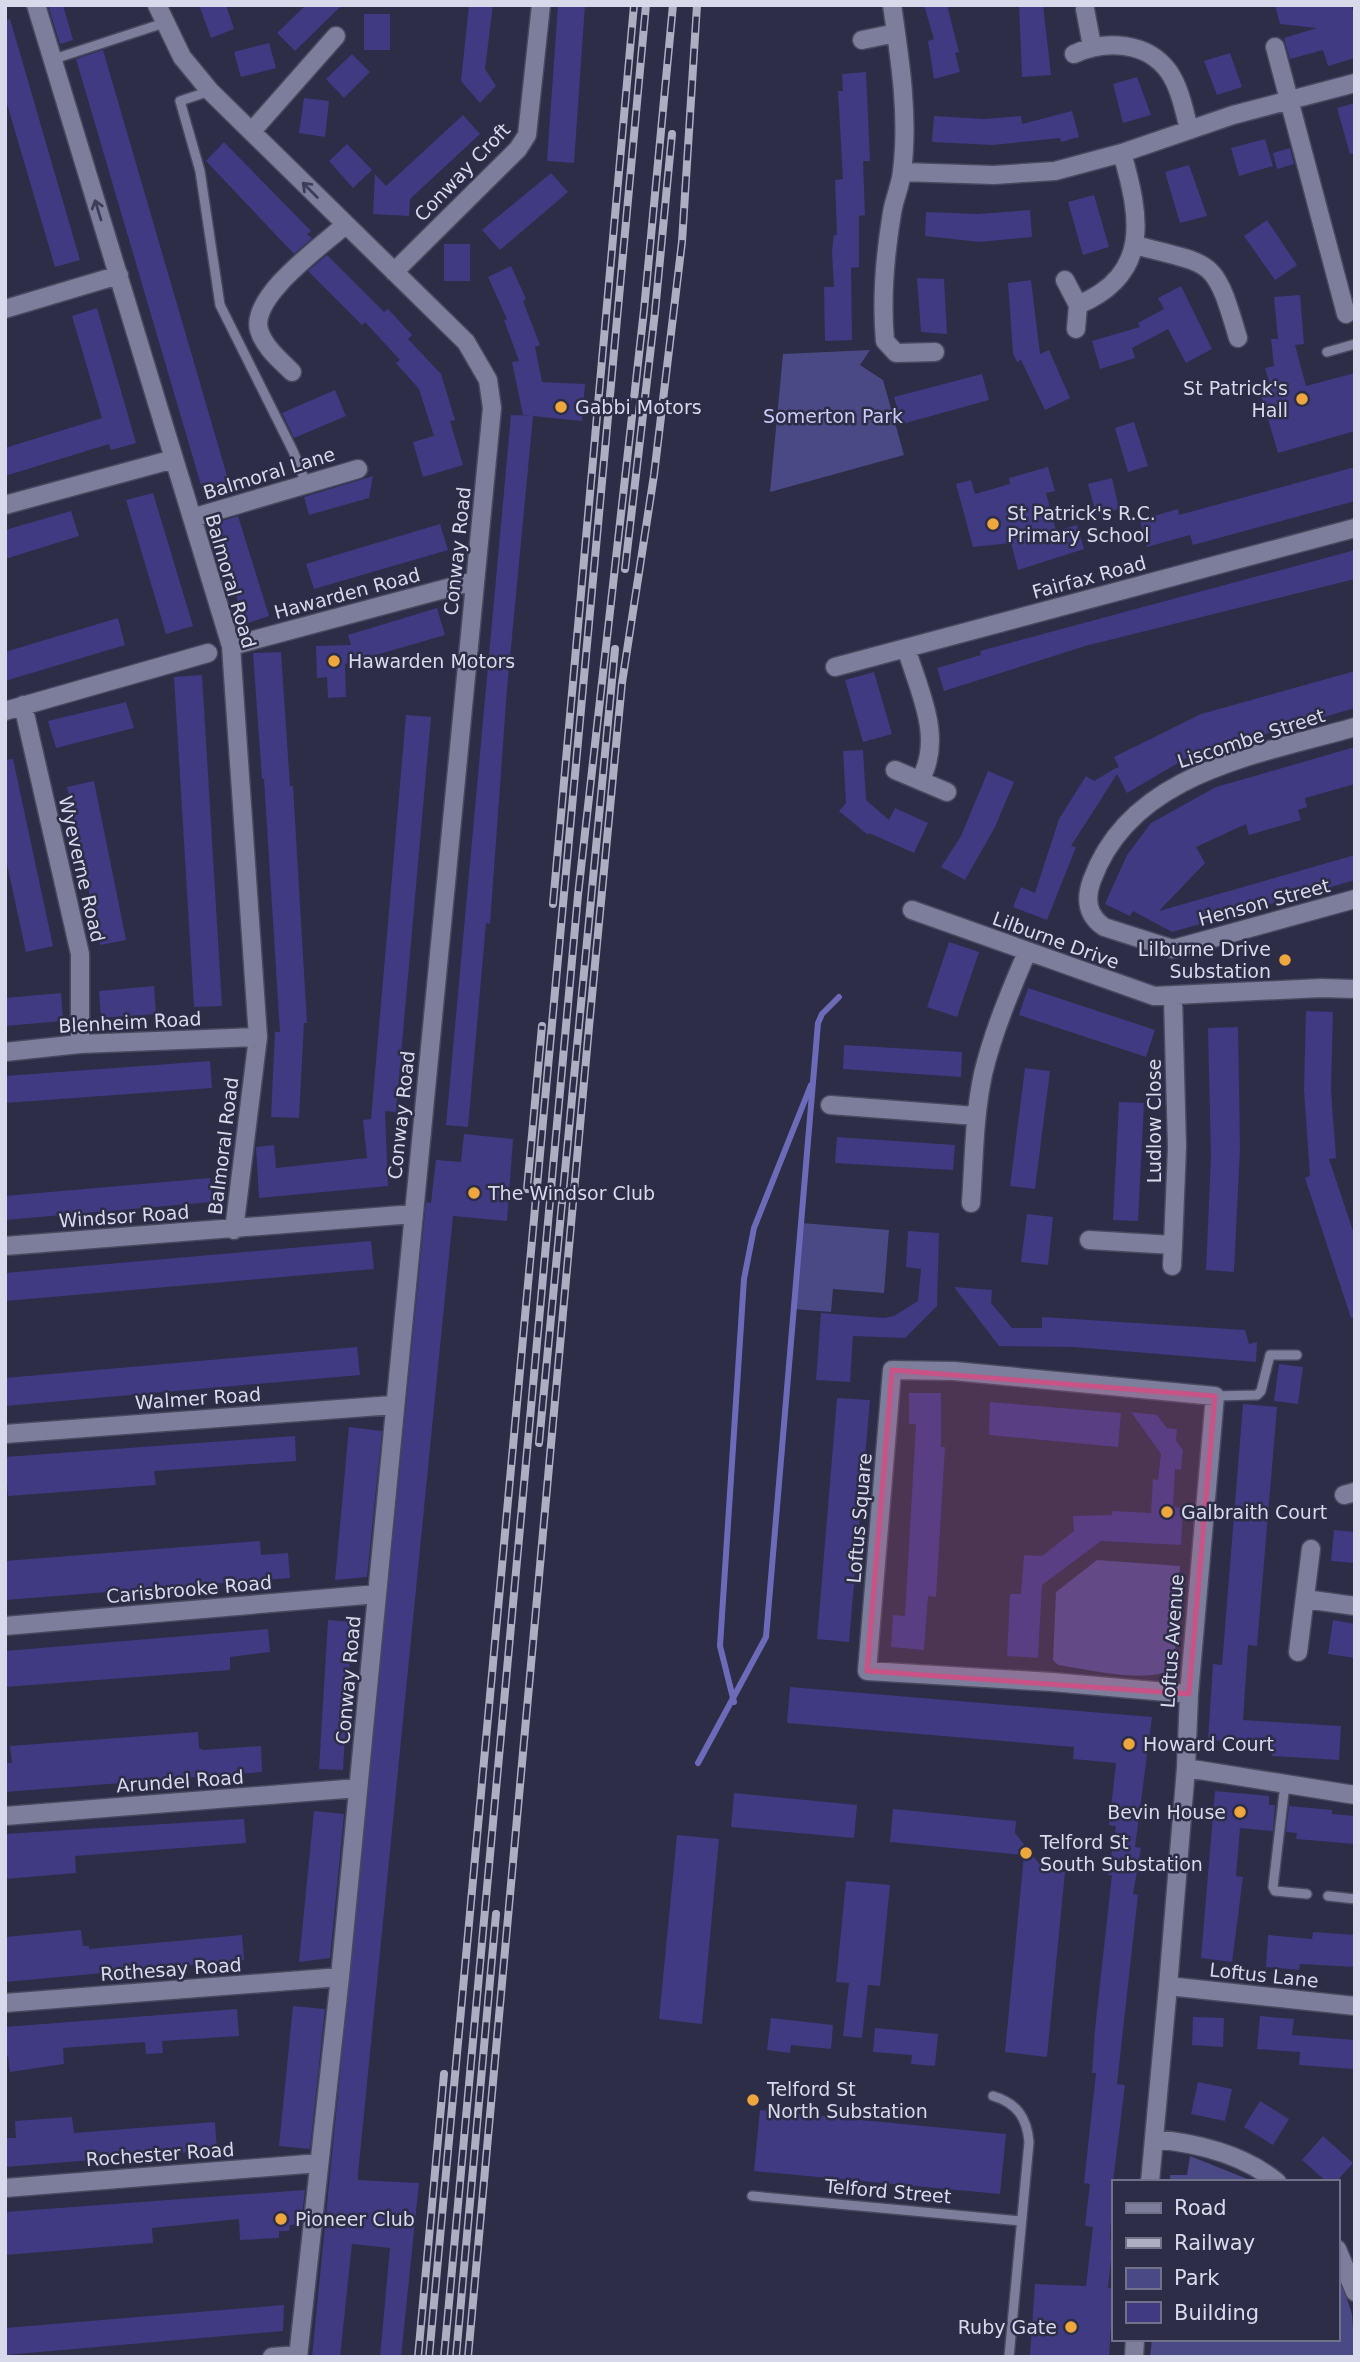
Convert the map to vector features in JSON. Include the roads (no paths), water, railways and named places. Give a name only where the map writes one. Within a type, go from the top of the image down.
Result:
[{"type":"street","name":"Balmoral Road","points":[[36,5],[231,646],[258,1037],[234,1230]]},
{"type":"street","name":"Conway Road","points":[[157,5],[182,57],[210,91],[466,342],[488,380],[492,408],[393,1405],[340,1977],[298,2356]]},
{"type":"street","name":"Conway Croft","points":[[394,272],[518,149],[527,135],[541,5]]},
{"type":"street","points":[[892,5],[902,88],[902,172],[892,210],[887,251],[885,341],[896,353],[935,352]]},
{"type":"street","points":[[1085,9],[1092,46]]},
{"type":"street","points":[[862,40],[896,33]]},
{"type":"street","points":[[252,131],[336,36]]},
{"type":"street","points":[[1074,54],[1092,46],[1130,47],[1160,63],[1173,80],[1189,129]]},
{"type":"street","points":[[1275,47],[1346,314]]},
{"type":"street","points":[[902,172],[1037,173],[1083,165],[1189,129],[1289,99],[1355,83]]},
{"type":"street","points":[[1078,305],[1100,295],[1116,279],[1135,245],[1136,206],[1122,153]]},
{"type":"street","points":[[292,372],[265,345],[259,329],[258,315],[267,297],[345,225]]},
{"type":"street","points":[[1135,245],[1193,260],[1213,271],[1224,292],[1238,338]]},
{"type":"street","points":[[5,309],[119,275]]},
{"type":"street","points":[[1065,280],[1078,305],[1076,330]]},
{"type":"street","points":[[5,505],[174,459]]},
{"type":"street","name":"Balmoral Lane","points":[[192,518],[358,469]]},
{"type":"street","name":"Fairfax Road","points":[[835,667],[1355,528]]},
{"type":"street","name":"Hawarden Road","points":[[231,646],[474,581]]},
{"type":"street","points":[[906,648],[931,735],[930,760],[920,780]]},
{"type":"street","points":[[14,708],[208,653]]},
{"type":"street","name":"Wyeverne Road","points":[[14,708],[80,954],[80,1044]]},
{"type":"street","name":"Liscombe Street","points":[[1104,927],[1091,914],[1088,905],[1090,885],[1112,841],[1138,811],[1173,786],[1204,772],[1355,727]]},
{"type":"street","points":[[895,770],[947,792]]},
{"type":"street","name":"Henson Street","points":[[1104,927],[1173,949],[1355,899]]},
{"type":"street","name":"Lilburne Drive","points":[[912,910],[1145,994],[1173,998],[1255,990],[1355,989]]},
{"type":"street","points":[[971,1203],[976,1116],[988,1054],[1027,952]]},
{"type":"street","name":"Ludlow Close","points":[[1172,1266],[1177,1147],[1173,998]]},
{"type":"street","name":"Blenheim Road","points":[[5,1052],[80,1044],[258,1037]]},
{"type":"street","points":[[830,1105],[976,1116]]},
{"type":"street","name":"Windsor Road","points":[[5,1246],[413,1214]]},
{"type":"street","points":[[1089,1240],[1173,1245]]},
{"type":"street","name":"Loftus Square","points":[[1189,1694],[1052,1682],[867,1671],[892,1370],[954,1371],[1215,1396]]},
{"type":"street","name":"Loftus Avenue","points":[[1150,2180],[1215,1396]]},
{"type":"street","name":"Walmer Road","points":[[5,1434],[393,1405]]},
{"type":"street","points":[[1298,1652],[1311,1549]]},
{"type":"street","name":"Carisbrooke Road","points":[[5,1626],[377,1594]]},
{"type":"street","points":[[1305,1599],[1355,1606]]},
{"type":"street","points":[[1186,1768],[1355,1795]]},
{"type":"street","name":"Arundel Road","points":[[5,1815],[358,1788]]},
{"type":"street","name":"Rothesay Road","points":[[5,2003],[340,1977]]},
{"type":"street","name":"Loftus Lane","points":[[1168,1986],[1355,2007]]},
{"type":"street","points":[[1153,2139],[1210,2149],[1237,2159],[1274,2180]]},
{"type":"street","name":"Rochester Road","points":[[5,2188],[319,2163]]},
{"type":"street","points":[[1339,2254],[1355,2292]]},
{"type":"street","points":[[272,2357],[298,2356]]},
{"type":"lane","points":[[51,60],[164,23]]},
{"type":"lane","points":[[210,91],[180,101],[200,171],[220,305],[293,450],[306,483]]},
{"type":"lane","points":[[1327,352],[1355,344]]},
{"type":"lane","points":[[1215,1396],[1257,1395],[1261,1391],[1270,1355],[1297,1355]]},
{"type":"lane","points":[[1285,1784],[1273,1887],[1275,1891],[1307,1894]]},
{"type":"lane","points":[[1328,1896],[1355,1899]]},
{"type":"lane","points":[[993,2095],[1016,2108],[1027,2127],[1029,2142],[1009,2357]]},
{"type":"lane","name":"Telford Street","points":[[752,2196],[1021,2221]]},
{"type":"waterway","points":[[698,1763],[766,1637],[818,1023],[822,1014],[839,997]]},
{"type":"waterway","points":[[734,1702],[720,1646],[744,1279],[754,1228],[811,1085]]},
{"type":"railway","points":[[553,904],[634,5]]},
{"type":"railway","points":[[429,2357],[646,5]]},
{"type":"railway","points":[[444,2357],[578,895],[644,310],[673,5]]},
{"type":"railway","points":[[468,2357],[622,683],[654,475],[682,242],[697,5]]},
{"type":"railway","points":[[625,569],[655,312],[672,134]]},
{"type":"railway","points":[[539,1443],[615,649]]},
{"type":"railway","points":[[527,1189],[542,1026]]},
{"type":"railway","points":[[456,2357],[496,1914]]},
{"type":"railway","points":[[418,2357],[444,2074]]},
{"type":"place","name":"St Patrick's Hall","points":[[1302,399]]},
{"type":"place","name":"Gabbi Motors","points":[[561,407]]},
{"type":"place","name":"St Patrick's R.C. Primary School","points":[[993,524]]},
{"type":"place","name":"Hawarden Motors","points":[[334,661]]},
{"type":"place","name":"Lilburne Drive Substation","points":[[1285,960]]},
{"type":"place","name":"The Windsor Club","points":[[474,1193]]},
{"type":"place","name":"Galbraith Court","points":[[1167,1512]]},
{"type":"place","name":"Howard Court","points":[[1129,1744]]},
{"type":"place","name":"Bevin House","points":[[1240,1812]]},
{"type":"place","name":"Telford St South Substation","points":[[1026,1853]]},
{"type":"place","name":"Telford St North Substation","points":[[753,2100]]},
{"type":"place","name":"Pioneer Club","points":[[281,2219]]},
{"type":"place","name":"Ruby Gate","points":[[1071,2327]]},
{"type":"park label","name":"Somerton Park","points":[[833,416]]}]
